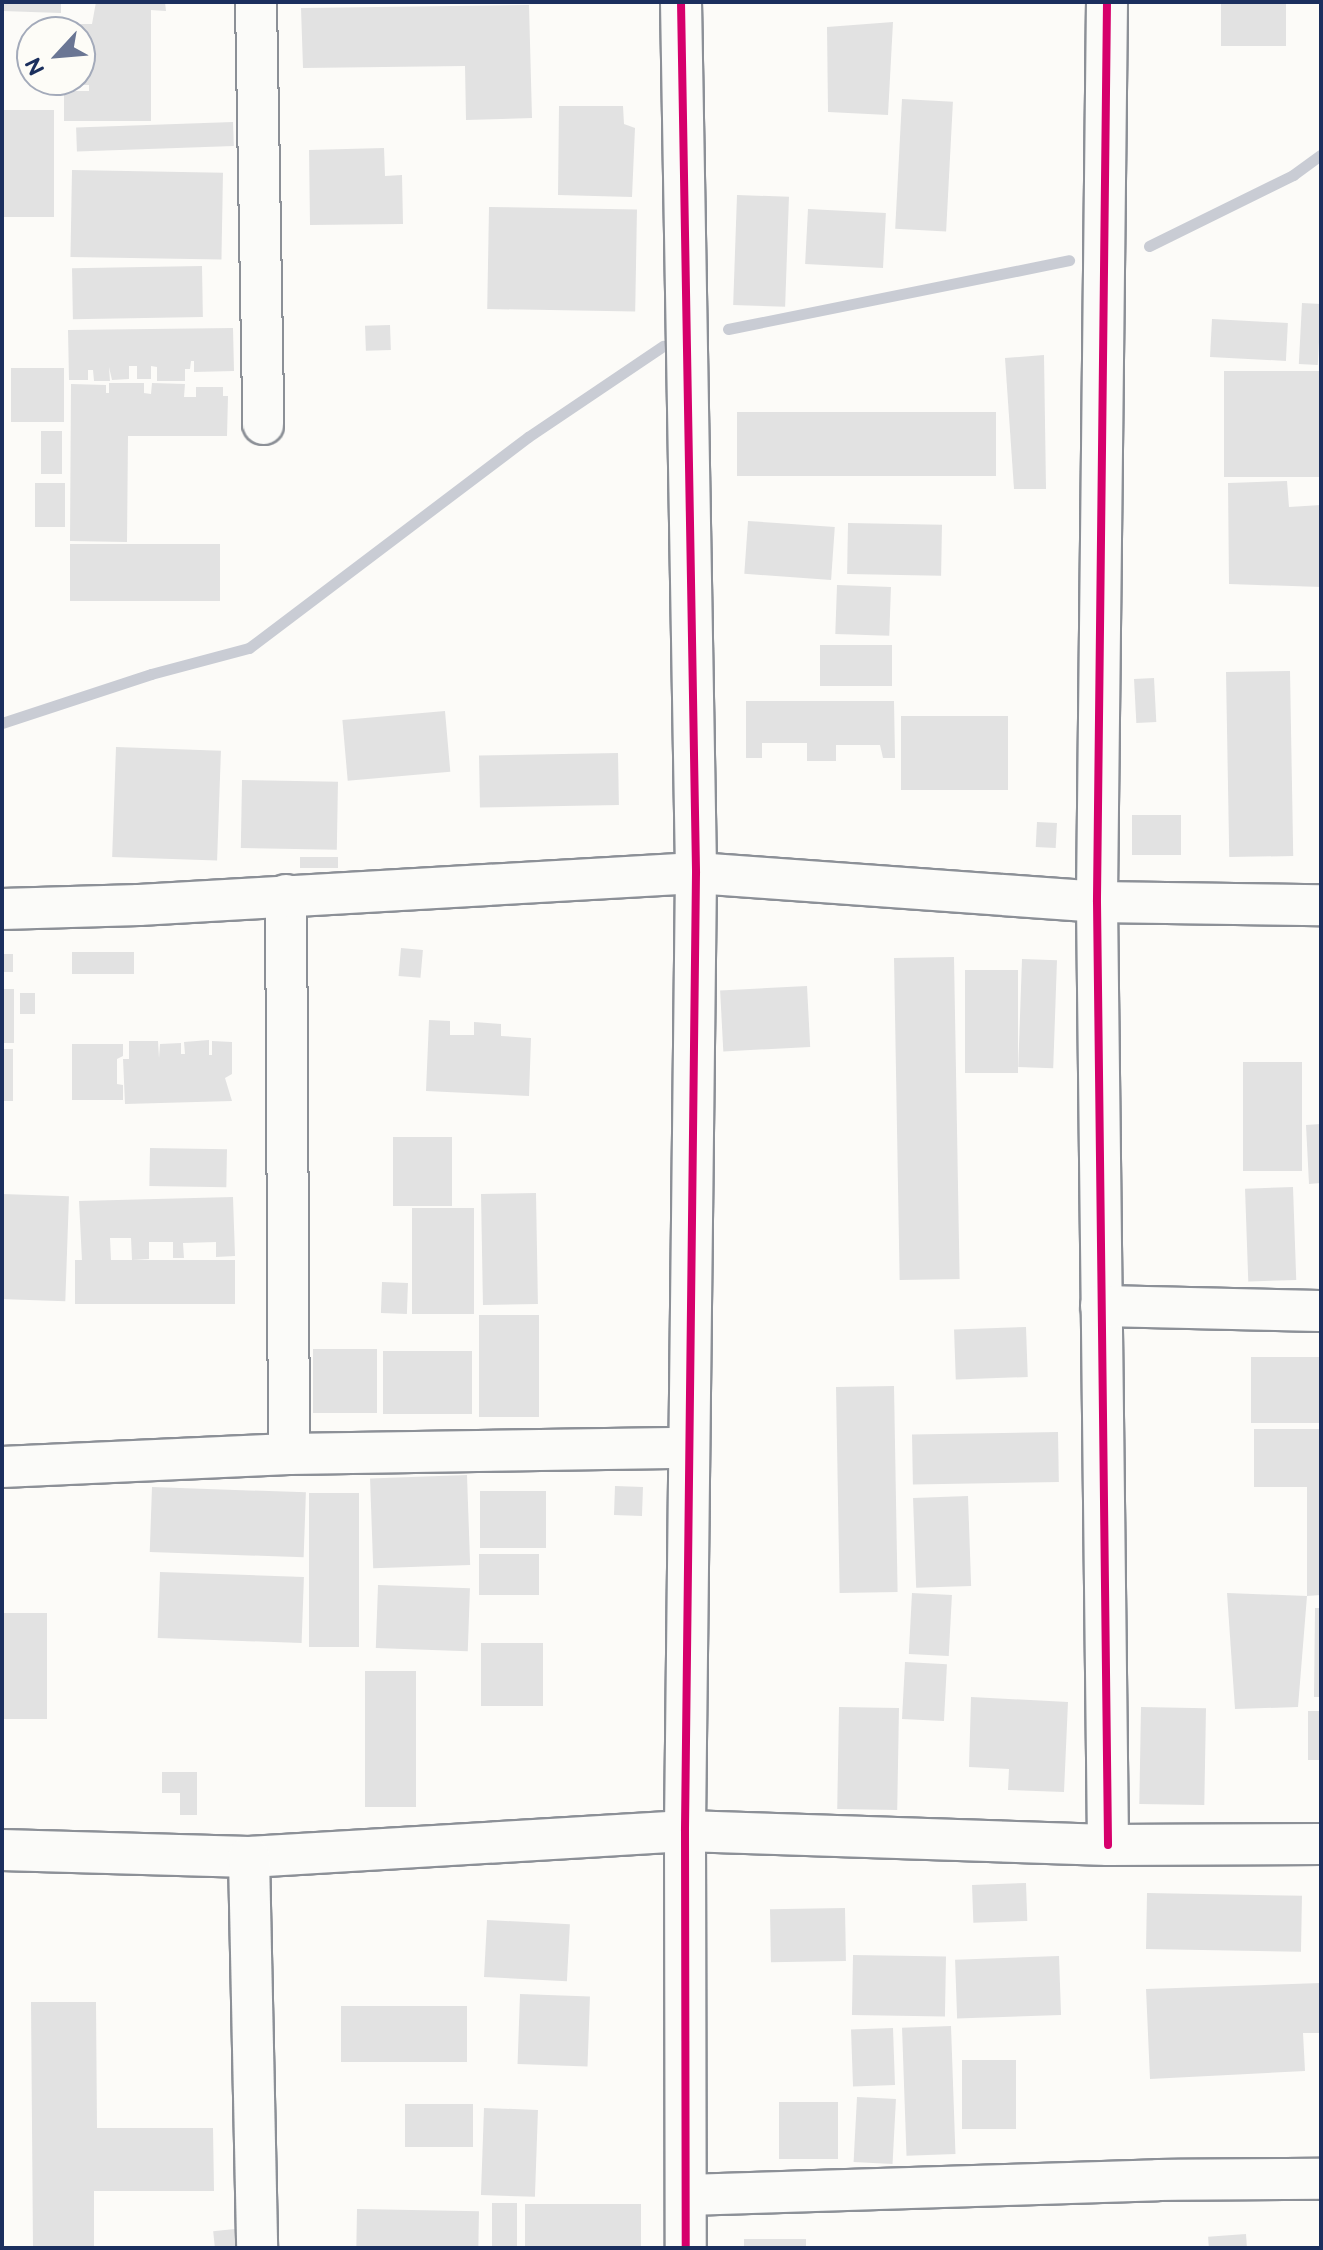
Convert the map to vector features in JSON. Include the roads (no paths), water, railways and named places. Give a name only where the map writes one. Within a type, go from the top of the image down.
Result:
[{"type":"street","points":[[256,2],[263,424]]},
{"type":"street","points":[[681,2],[696,873],[685,1831],[686,2248]]},
{"type":"street","points":[[1107,2],[1097,902],[1108,1845]]},
{"type":"street","points":[[2,909],[696,873],[1097,902],[1321,905]]},
{"type":"street","points":[[286,895],[289,1454]]},
{"type":"street","points":[[1101,1306],[1321,1311]]},
{"type":"street","points":[[2,1467],[289,1454],[688,1448]]},
{"type":"street","points":[[2,1850],[249,1857],[685,1831],[1108,1845],[1321,1844]]},
{"type":"street","points":[[249,1857],[257,2248]]},
{"type":"street","points":[[687,2195],[1158,2180],[1321,2179]]},
{"type":"waterway","points":[[1149,246],[1293,175],[1321,155]]},
{"type":"waterway","points":[[728,329],[1069,260]]},
{"type":"waterway","points":[[2,723],[151,674],[249,648],[528,437],[663,346]]}]
